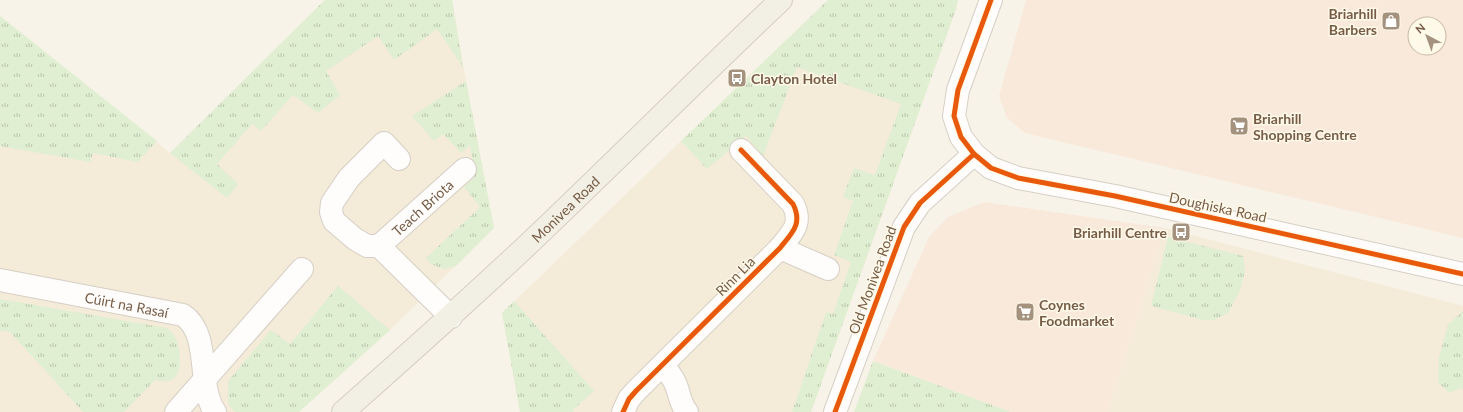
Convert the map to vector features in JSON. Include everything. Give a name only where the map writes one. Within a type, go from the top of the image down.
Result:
[{"type":"main road","name":"Monivea Road","points":[[344,412],[451,317],[781,0]]},
{"type":"street","points":[[974,154],[961,136],[954,116],[958,90],[991,0]]},
{"type":"street","name":"Teach Briota","points":[[399,159],[384,143],[349,178],[332,203],[331,212],[334,221],[341,229],[367,246],[379,246],[465,169]]},
{"type":"street","name":"Rinn Lia","points":[[623,412],[627,403],[636,391],[663,366],[780,248],[798,221],[798,214],[793,204],[741,150]]},
{"type":"street","name":"Doughiska Road","points":[[974,154],[991,168],[1018,178],[1115,196],[1463,274]]},
{"type":"street","name":"Old Monivea Road","points":[[835,412],[904,227],[920,203],[974,154]]},
{"type":"street","name":"Teach Briota","points":[[379,246],[451,317]]},
{"type":"street","points":[[780,248],[828,269]]},
{"type":"street","points":[[176,412],[302,269]]},
{"type":"street","name":"Cúirt na Rasaí","points":[[0,280],[183,315],[196,329],[201,350],[204,381],[209,400],[215,412]]},
{"type":"street","points":[[663,366],[675,383],[681,403],[688,412]]},
{"type":"shaded area","points":[[325,0],[452,0],[494,228],[390,330],[299,412],[0,412],[0,16],[170,153]]},
{"type":"shaded area","points":[[828,0],[958,0],[811,412],[520,412],[502,313]]},
{"type":"shaded area","name":"Briarhill Shopping Centre","points":[[1026,0],[1463,0],[1463,238],[1025,133],[1007,118],[999,96]]},
{"type":"shaded area","points":[[984,202],[1165,228],[1108,412],[1011,412],[873,361],[929,237],[948,217]]},
{"type":"shaded area","points":[[1165,228],[1463,306],[1463,412],[1108,412]]},
{"type":"green space","points":[[325,0],[452,0],[463,67],[437,29],[394,60],[378,36],[326,71],[340,95],[318,113],[293,95],[261,131],[252,124],[217,164],[238,184],[227,198],[170,153]]},
{"type":"green space","points":[[828,0],[958,0],[811,412],[792,412],[826,312],[833,314],[851,262],[834,255],[853,201],[843,197],[854,168],[875,175],[901,104],[797,67],[763,156],[746,136],[707,169],[681,141]]},
{"type":"green space","points":[[0,16],[157,141],[137,162],[93,153],[90,162],[0,146]]},
{"type":"green space","points":[[466,81],[494,228],[456,266],[444,269],[430,263],[426,258],[480,207],[464,187],[475,176],[470,145],[461,153],[443,134],[434,141],[412,116]]},
{"type":"green space","points":[[1168,237],[1243,256],[1245,270],[1241,288],[1228,313],[1214,320],[1203,320],[1151,306]]},
{"type":"green space","points":[[338,286],[390,330],[299,412],[235,412],[228,404],[228,381],[271,330],[290,344]]},
{"type":"green space","points":[[0,299],[167,328],[174,335],[178,346],[180,361],[177,374],[174,379],[168,381],[155,380],[124,412],[83,412],[10,332],[0,331]]},
{"type":"green space","points":[[514,301],[594,391],[573,410],[573,412],[520,412],[502,313]]},
{"type":"green space","points":[[1463,311],[1463,390],[1461,388],[1449,393],[1438,382],[1439,357],[1448,325]]},
{"type":"green space","points":[[873,361],[1011,412],[854,412]]},
{"type":"cycle path","points":[[991,0],[958,90],[954,116],[961,137],[974,154],[991,168],[1018,178],[1115,196],[1463,274]]},
{"type":"cycle path","points":[[623,412],[629,399],[636,391],[780,248],[795,228],[797,217],[793,204],[741,150]]},
{"type":"cycle path","points":[[835,412],[904,227],[920,203],[974,154]]},
{"type":"place","name":"Briarhill Barbers","points":[[1391,21]]},
{"type":"place","name":"Clayton Hotel","points":[[737,78]]},
{"type":"place","name":"Briarhill Shopping Centre","points":[[1239,126]]},
{"type":"place","name":"Briarhill Centre","points":[[1181,232]]},
{"type":"place","name":"Coynes Foodmarket","points":[[1025,312]]}]
